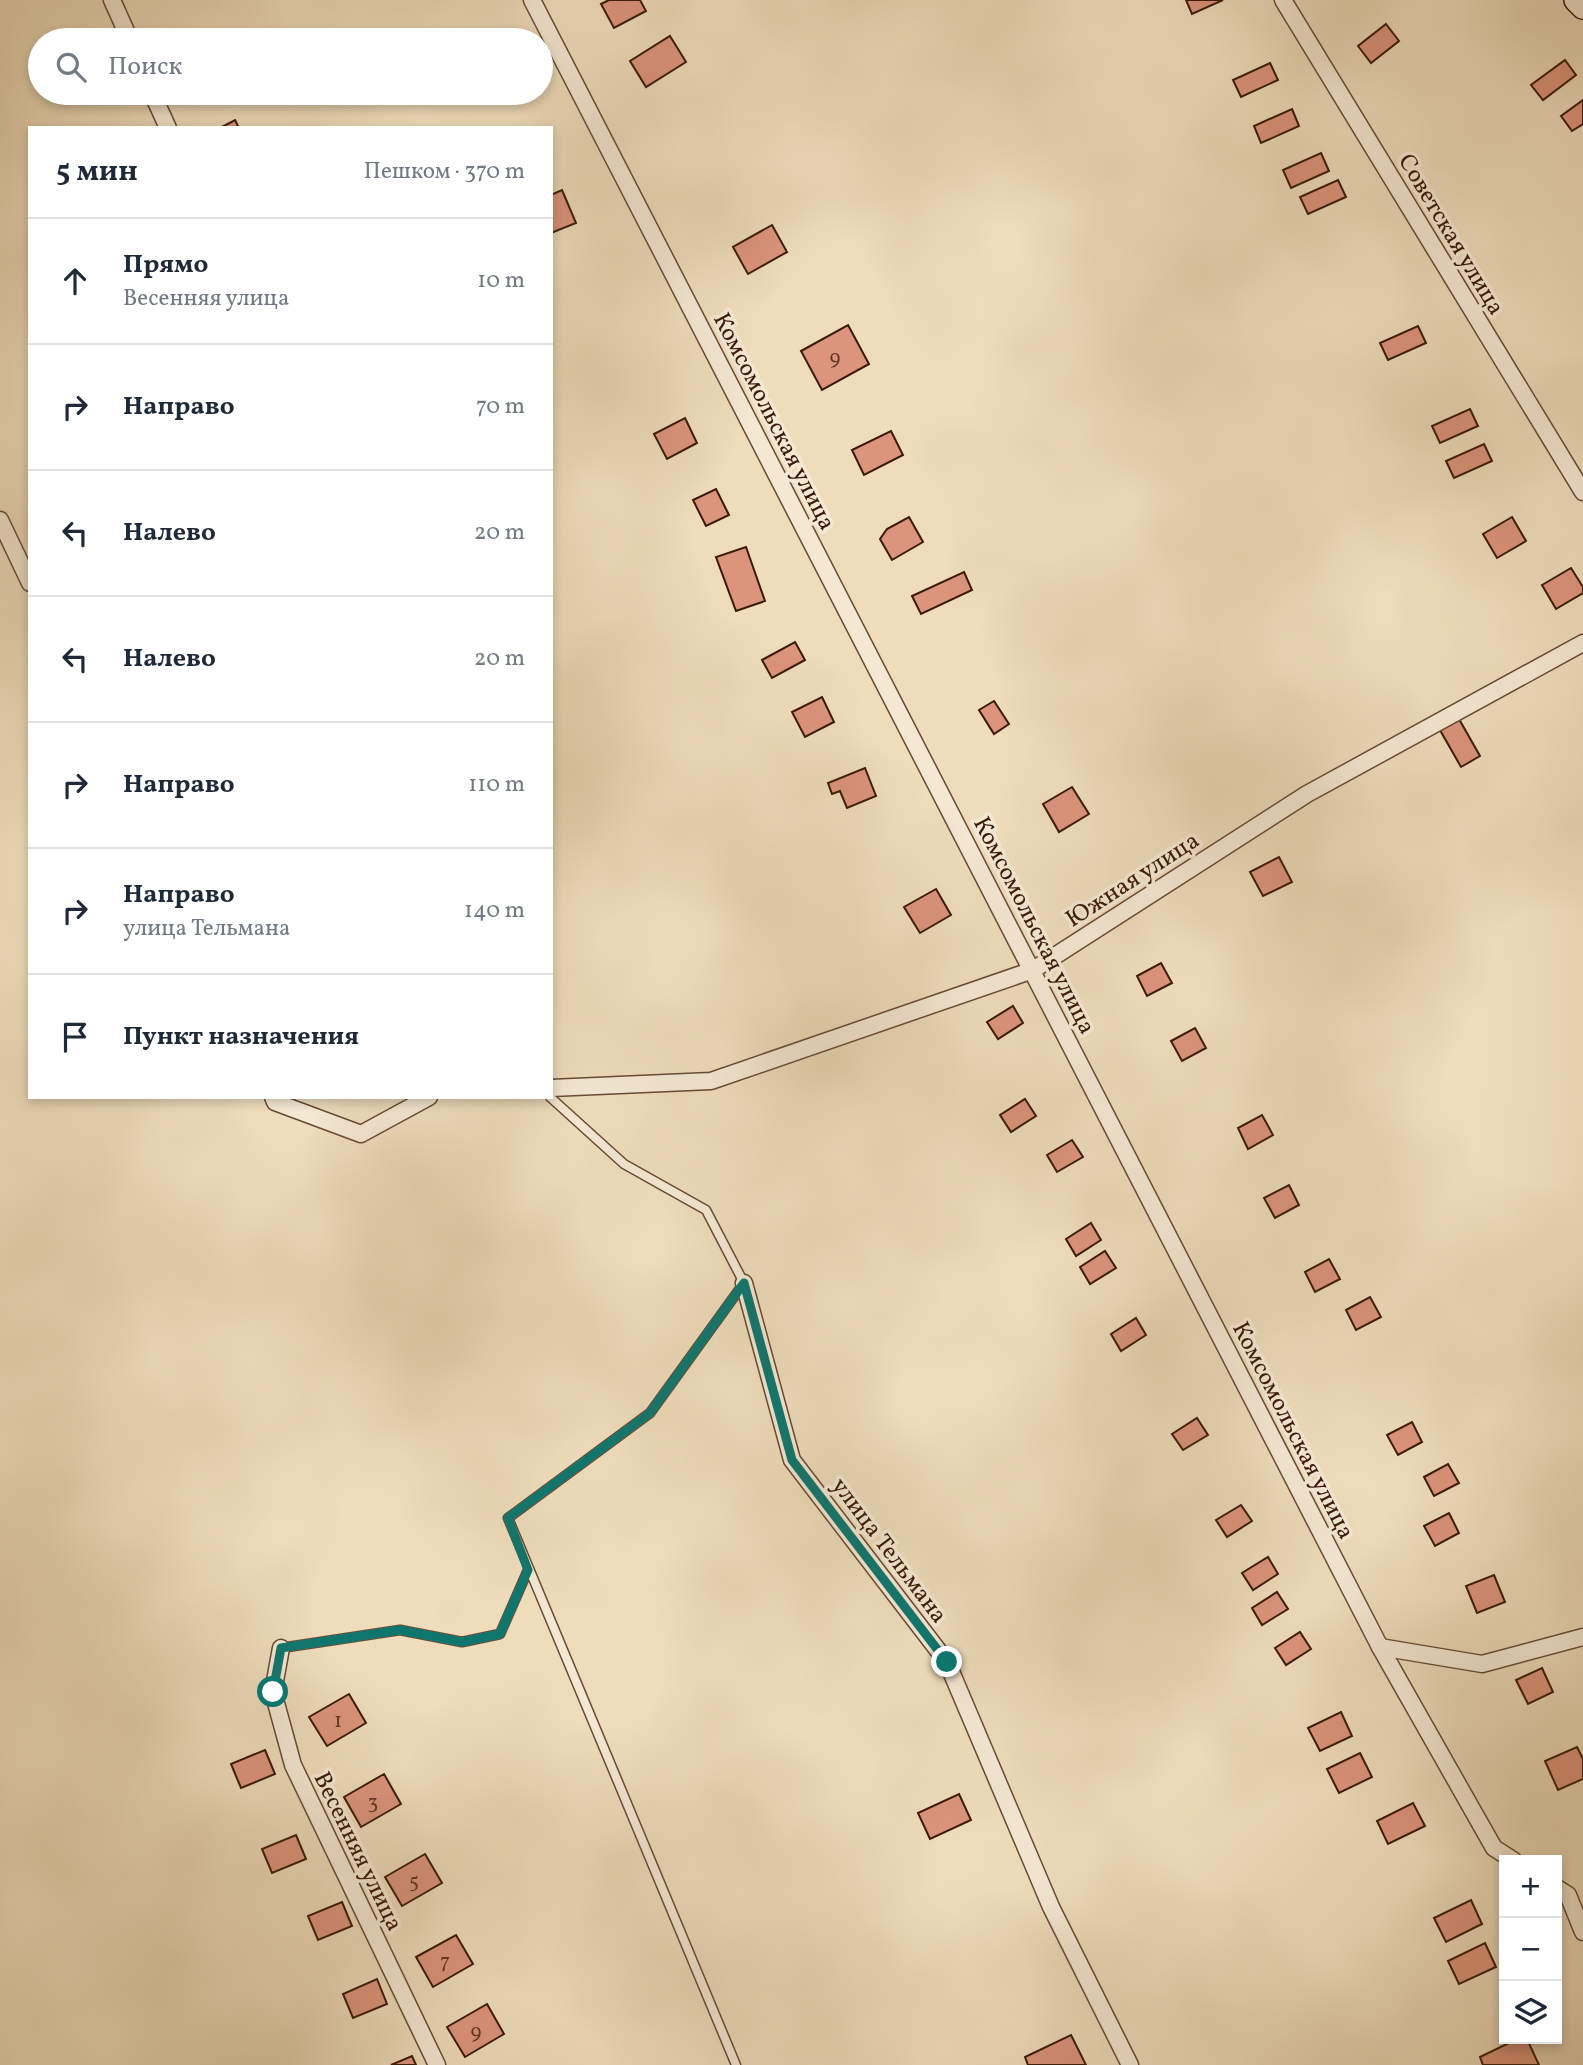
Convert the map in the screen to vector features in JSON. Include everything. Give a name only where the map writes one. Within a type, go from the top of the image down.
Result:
[{"type":"main road","points":[[1576,0],[1583,7]]},
{"type":"street","points":[[112,0],[125,28]]},
{"type":"street","name":"Комсомольская улица","points":[[532,0],[546,28]]},
{"type":"street","name":"Советская улица","points":[[1283,0],[1583,492]]},
{"type":"street","name":"Комсомольская улица","points":[[553,41],[1380,1647],[1494,1848],[1505,1855]]},
{"type":"street","points":[[157,105],[166,126]]},
{"type":"street","points":[[0,520],[28,579]]},
{"type":"street","name":"Южная улица","points":[[553,1088],[710,1081],[1033,970],[1307,794],[1583,643]]},
{"type":"street","points":[[274,1099],[361,1134],[425,1099]]},
{"type":"street","name":"улица Тельмана","points":[[744,1283],[792,1460],[947,1662],[1051,1907],[1130,2065]]},
{"type":"street","points":[[1380,1647],[1482,1664],[1583,1637]]},
{"type":"street","name":"Весенняя улица","points":[[281,1648],[273,1692],[293,1765],[437,2065]]},
{"type":"street","points":[[1562,1891],[1568,1895],[1583,1932]]},
{"type":"lane","points":[[553,1099],[624,1164],[706,1210],[744,1283],[650,1413],[508,1518],[736,2065]]},
{"type":"lane","points":[[281,1648],[400,1630],[462,1642],[500,1634],[528,1570]]},
{"type":"building","points":[[609,0],[640,0],[646,11],[614,28],[601,4]]},
{"type":"building","points":[[1186,0],[1223,0],[1192,14]]},
{"type":"building","points":[[1386,24],[1399,41],[1371,63],[1358,46]]},
{"type":"building","points":[[670,36],[686,62],[646,87],[630,61]]},
{"type":"building","points":[[1565,60],[1576,75],[1543,100],[1531,85]]},
{"type":"building","points":[[1270,63],[1278,80],[1241,97],[1233,80]]},
{"type":"building","points":[[1583,100],[1583,124],[1572,131],[1561,116]]},
{"type":"building","points":[[1292,109],[1299,126],[1261,143],[1254,126]]},
{"type":"building","points":[[235,120],[238,126],[224,126]]},
{"type":"building","points":[[1321,153],[1329,171],[1291,188],[1283,170]]},
{"type":"building","points":[[1338,180],[1346,197],[1308,214],[1300,197]]},
{"type":"building","points":[[562,190],[576,223],[553,232],[553,194]]},
{"type":"building","points":[[772,225],[787,252],[748,274],[733,247]]},
{"type":"building","points":[[848,325],[869,364],[822,390],[801,351]]},
{"type":"building","points":[[1418,326],[1426,343],[1388,360],[1380,343]]},
{"type":"building","points":[[1470,409],[1478,426],[1440,443],[1432,426]]},
{"type":"building","points":[[685,418],[697,443],[667,459],[654,434]]},
{"type":"building","points":[[891,431],[903,455],[864,475],[852,450]]},
{"type":"building","points":[[1484,444],[1492,461],[1454,478],[1446,461]]},
{"type":"building","points":[[716,489],[729,515],[706,526],[693,500]]},
{"type":"building","points":[[909,517],[923,542],[892,560],[880,539],[887,529]]},
{"type":"building","points":[[1512,517],[1526,541],[1497,558],[1483,534]]},
{"type":"building","points":[[746,547],[765,601],[736,611],[716,557]]},
{"type":"building","points":[[1571,568],[1583,587],[1583,593],[1556,609],[1542,585]]},
{"type":"building","points":[[964,572],[972,590],[921,614],[912,596]]},
{"type":"building","points":[[795,642],[805,660],[772,678],[762,660]]},
{"type":"building","points":[[822,697],[834,722],[805,737],[792,712]]},
{"type":"building","points":[[994,701],[1009,724],[994,734],[979,710]]},
{"type":"building","points":[[1459,719],[1480,756],[1461,767],[1440,730]]},
{"type":"building","points":[[865,768],[876,796],[847,808],[840,791],[832,794],[828,783]]},
{"type":"building","points":[[1072,787],[1089,814],[1059,832],[1043,804]]},
{"type":"building","points":[[1279,857],[1292,882],[1263,896],[1250,872]]},
{"type":"building","points":[[936,889],[951,915],[920,933],[904,907]]},
{"type":"building","points":[[1161,963],[1172,983],[1147,996],[1137,976]]},
{"type":"building","points":[[1013,1006],[1023,1023],[998,1039],[987,1022]]},
{"type":"building","points":[[1195,1028],[1206,1048],[1182,1061],[1171,1041]]},
{"type":"building","points":[[1025,1099],[1036,1116],[1011,1132],[1000,1115]]},
{"type":"building","points":[[1262,1115],[1273,1135],[1248,1149],[1238,1128]]},
{"type":"building","points":[[1072,1140],[1083,1157],[1057,1172],[1047,1155]]},
{"type":"building","points":[[1289,1185],[1299,1205],[1275,1218],[1264,1198]]},
{"type":"building","points":[[1091,1223],[1101,1240],[1076,1256],[1066,1239]]},
{"type":"building","points":[[1105,1251],[1116,1268],[1090,1284],[1080,1267]]},
{"type":"building","points":[[1329,1259],[1340,1279],[1315,1292],[1305,1272]]},
{"type":"building","points":[[1370,1297],[1381,1317],[1356,1330],[1346,1310]]},
{"type":"building","points":[[1136,1318],[1146,1335],[1121,1351],[1111,1334]]},
{"type":"building","points":[[1197,1418],[1208,1435],[1183,1450],[1172,1434]]},
{"type":"building","points":[[1412,1422],[1422,1442],[1398,1455],[1387,1435]]},
{"type":"building","points":[[1448,1464],[1459,1483],[1434,1496],[1424,1477]]},
{"type":"building","points":[[1241,1505],[1252,1521],[1227,1537],[1216,1520]]},
{"type":"building","points":[[1449,1513],[1459,1533],[1435,1546],[1424,1526]]},
{"type":"building","points":[[1268,1557],[1278,1574],[1253,1590],[1242,1573]]},
{"type":"building","points":[[1494,1575],[1505,1602],[1477,1613],[1466,1586]]},
{"type":"building","points":[[1277,1592],[1288,1609],[1262,1625],[1252,1608]]},
{"type":"building","points":[[1300,1632],[1311,1649],[1286,1665],[1275,1648]]},
{"type":"building","points":[[1542,1668],[1553,1692],[1528,1704],[1516,1680]]},
{"type":"building","points":[[349,1694],[366,1723],[327,1746],[309,1717]]},
{"type":"building","points":[[1341,1712],[1352,1736],[1320,1751],[1308,1728]]},
{"type":"building","points":[[1577,1747],[1583,1759],[1583,1779],[1558,1790],[1545,1761]]},
{"type":"building","points":[[265,1750],[275,1774],[241,1788],[231,1764]]},
{"type":"building","points":[[1360,1753],[1372,1777],[1339,1793],[1327,1769]]},
{"type":"building","points":[[384,1774],[401,1804],[361,1827],[344,1797]]},
{"type":"building","points":[[959,1794],[971,1820],[930,1839],[918,1813]]},
{"type":"building","points":[[1413,1803],[1425,1826],[1388,1844],[1377,1821]]},
{"type":"building","points":[[296,1835],[306,1859],[272,1873],[262,1849]]},
{"type":"building","points":[[425,1854],[442,1883],[402,1906],[385,1877]]},
{"type":"building","points":[[1471,1900],[1482,1924],[1446,1942],[1434,1918]]},
{"type":"building","points":[[342,1902],[352,1926],[318,1940],[308,1916]]},
{"type":"building","points":[[456,1935],[473,1964],[433,1987],[416,1957]]},
{"type":"building","points":[[1485,1943],[1496,1967],[1459,1984],[1448,1961]]},
{"type":"building","points":[[377,1979],[387,2004],[353,2018],[343,1994]]},
{"type":"building","points":[[487,2004],[504,2034],[465,2057],[447,2027]]},
{"type":"building","points":[[1071,2035],[1086,2065],[1028,2065],[1025,2057]]},
{"type":"building","points":[[1507,2044],[1529,2044],[1539,2065],[1483,2065],[1480,2057]]},
{"type":"building","points":[[412,2056],[416,2065],[391,2065]]},
{"type":"route","points":[[273,1692],[281,1648],[400,1630],[462,1642],[500,1634],[528,1570],[508,1518],[650,1413],[744,1283],[792,1460],[947,1662]]}]
